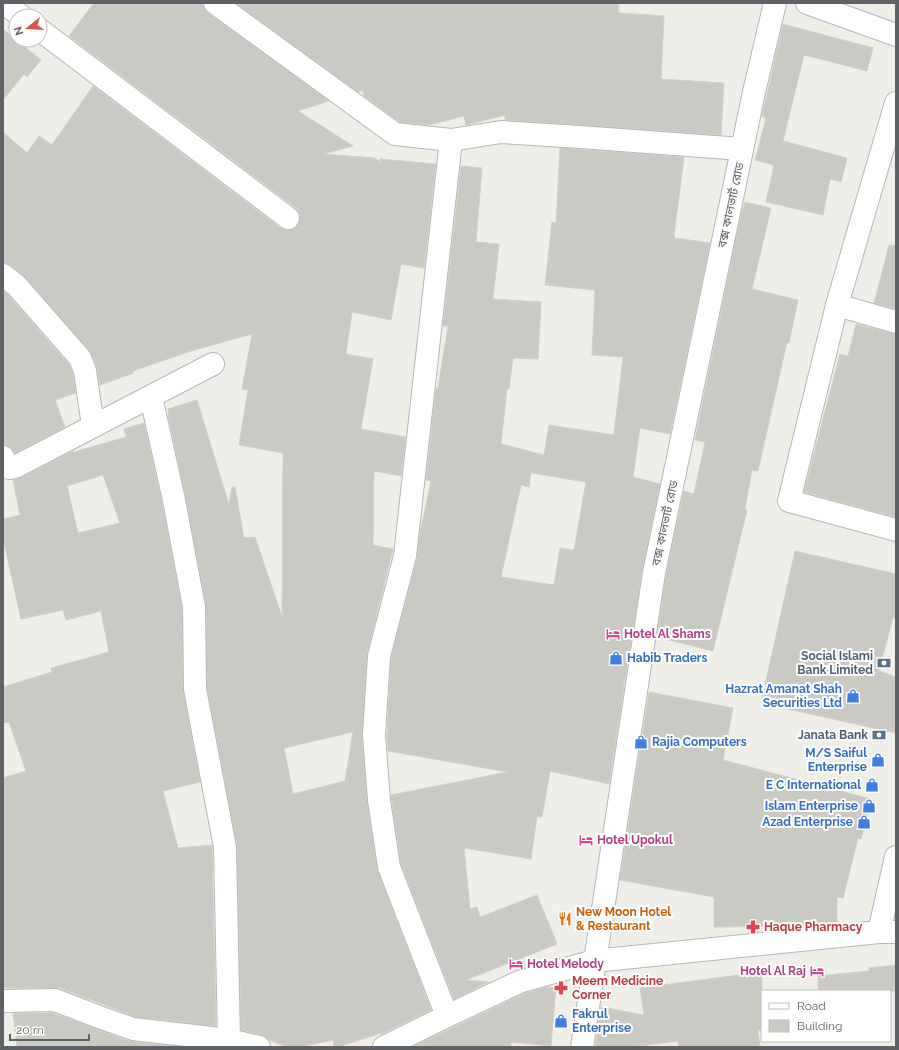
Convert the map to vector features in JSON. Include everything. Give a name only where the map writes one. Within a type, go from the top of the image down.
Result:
[{"type":"street","points":[[215,3],[395,134],[451,140],[501,132],[742,149]]},
{"type":"street","name":"বক্স কালভার্ট রোড","points":[[582,1047],[654,573],[754,92],[775,3]]},
{"type":"street","points":[[807,3],[896,34]]},
{"type":"street","points":[[48,36],[288,218]]},
{"type":"street","points":[[896,103],[836,305],[789,501],[896,530]]},
{"type":"street","points":[[447,1016],[389,867],[379,800],[374,735],[380,656],[405,556],[451,140]]},
{"type":"street","points":[[3,275],[16,285],[80,358],[86,371],[93,426]]},
{"type":"street","points":[[836,305],[896,322]]},
{"type":"street","points":[[3,457],[7,466],[10,468],[15,467],[213,364]]},
{"type":"street","points":[[151,397],[174,500],[194,607],[195,689],[225,847],[229,1040]]},
{"type":"street","points":[[384,1047],[520,982],[594,961],[887,932],[896,857]]},
{"type":"street","points":[[3,1001],[55,1000],[133,1028],[229,1040],[259,1047]]},
{"type":"building","points":[[94,3],[203,3],[204,8],[208,13],[329,101],[298,111],[353,146],[323,154],[374,158],[381,162],[380,159],[436,164],[424,268],[401,264],[391,320],[352,312],[346,354],[373,359],[361,429],[406,437],[401,476],[374,471],[373,545],[393,549],[367,653],[362,736],[367,801],[377,869],[431,1010],[381,1034],[338,1047],[334,1047],[333,1040],[301,1047],[287,1047],[269,1040],[262,1035],[241,1030],[237,845],[207,688],[206,605],[168,409],[197,400],[229,505],[232,487],[235,487],[244,538],[255,537],[282,617],[283,453],[239,445],[248,390],[242,389],[252,334],[191,351],[133,371],[134,373],[100,385],[97,367],[89,350],[25,277],[11,265],[3,263],[3,132],[27,153],[39,136],[52,145],[93,86],[280,228],[287,230],[293,229],[298,225],[300,214],[296,208],[69,36]],"holes":[[[353,732],[345,781],[293,794],[284,748]]]},
{"type":"building","points":[[236,3],[618,3],[619,13],[664,16],[661,79],[724,83],[721,135],[505,120],[505,115],[466,125],[464,116],[429,125],[400,122],[364,96],[363,90],[358,92]]},
{"type":"building","points":[[783,24],[873,48],[867,71],[804,55],[783,141],[847,158],[841,182],[830,179],[823,215],[766,202],[774,165],[755,160],[766,118],[762,116]]},
{"type":"building","points":[[3,29],[8,33],[8,48],[26,48],[41,60],[27,77],[24,74],[3,100]]},
{"type":"building","points":[[560,148],[684,157],[674,236],[675,238],[710,243],[670,434],[640,428],[633,477],[660,484],[642,571],[609,784],[550,771],[542,817],[537,816],[531,859],[464,848],[470,909],[477,907],[480,917],[537,895],[557,944],[466,980],[489,982],[454,999],[401,864],[391,795],[508,772],[388,751],[387,735],[391,658],[417,559],[420,533],[431,481],[426,480],[436,388],[438,388],[448,326],[443,326],[461,166],[482,168],[476,242],[499,244],[493,299],[541,302],[538,359],[513,358],[509,389],[507,388],[501,444],[544,455],[549,425],[614,435],[623,357],[592,355],[595,290],[545,285],[552,222],[556,223]],"holes":[[[531,473],[586,482],[574,550],[560,548],[554,585],[501,577],[521,485],[529,487]]]},
{"type":"building","points":[[745,202],[771,208],[752,289],[798,300],[758,471],[752,470],[745,509],[747,510],[713,651],[657,637],[666,575],[684,491],[694,494],[705,442],[695,440],[740,219]]},
{"type":"building","points":[[889,245],[896,246],[896,309],[874,303]]},
{"type":"building","points":[[3,291],[69,365],[73,374],[76,393],[55,400],[65,427],[15,453],[11,447],[5,445],[3,437]]},
{"type":"building","points":[[856,324],[896,334],[896,517],[804,492],[840,354],[848,356]]},
{"type":"building","points":[[144,423],[162,503],[182,608],[183,691],[200,782],[163,791],[178,848],[212,845],[216,1026],[136,1017],[60,988],[3,988],[3,778],[26,771],[9,722],[3,723],[3,687],[52,672],[51,668],[109,652],[101,611],[66,620],[63,610],[21,619],[3,538],[3,519],[20,515],[13,480],[21,478],[73,451],[74,452],[126,437],[124,429]],"holes":[[[103,475],[120,523],[78,533],[67,486]]]},
{"type":"building","points":[[795,551],[896,574],[896,618],[893,617],[879,671],[896,677],[896,733],[761,703]]},
{"type":"building","points":[[649,692],[733,708],[723,760],[871,799],[861,839],[858,838],[843,898],[837,897],[837,924],[810,926],[714,927],[714,897],[620,880]]},
{"type":"building","points":[[896,965],[896,991],[818,990],[818,976],[869,971],[869,968]]},
{"type":"building","points":[[762,972],[761,1030],[758,1030],[760,1047],[679,1047],[678,1041],[632,1047],[595,1047],[601,1007],[644,1015],[640,988]]},
{"type":"building","points":[[547,987],[556,988],[551,1046],[511,1042],[511,1047],[412,1047],[523,994]]},
{"type":"building","points":[[13,1013],[53,1013],[129,1041],[180,1047],[17,1047]]},
{"type":"place","name":"Hotel Al Shams","points":[[613,634]]},
{"type":"place","name":"Habib Traders","points":[[616,658]]},
{"type":"place","name":"Social Islami Bank Limited","points":[[884,663]]},
{"type":"place","name":"Hazrat Amanat Shah Securities Ltd","points":[[853,696]]},
{"type":"place","name":"Janata Bank","points":[[879,735]]},
{"type":"place","name":"Rajia Computers","points":[[641,742]]},
{"type":"place","name":"M/S Saiful Enterprise","points":[[878,760]]},
{"type":"place","name":"E C International","points":[[872,785]]},
{"type":"place","name":"Islam Enterprise","points":[[869,806]]},
{"type":"place","name":"Azad Enterprise","points":[[864,822]]},
{"type":"place","name":"Hotel Upokul","points":[[586,840]]},
{"type":"place","name":"New Moon Hotel & Restaurant","points":[[565,919]]},
{"type":"place","name":"Haque Pharmacy","points":[[753,927]]},
{"type":"place","name":"Hotel Melody","points":[[516,964]]},
{"type":"place","name":"Hotel Al Raj","points":[[817,971]]},
{"type":"place","name":"Meem Medicine Corner","points":[[561,988]]},
{"type":"place","name":"Fakrul Enterprise","points":[[561,1021]]}]
